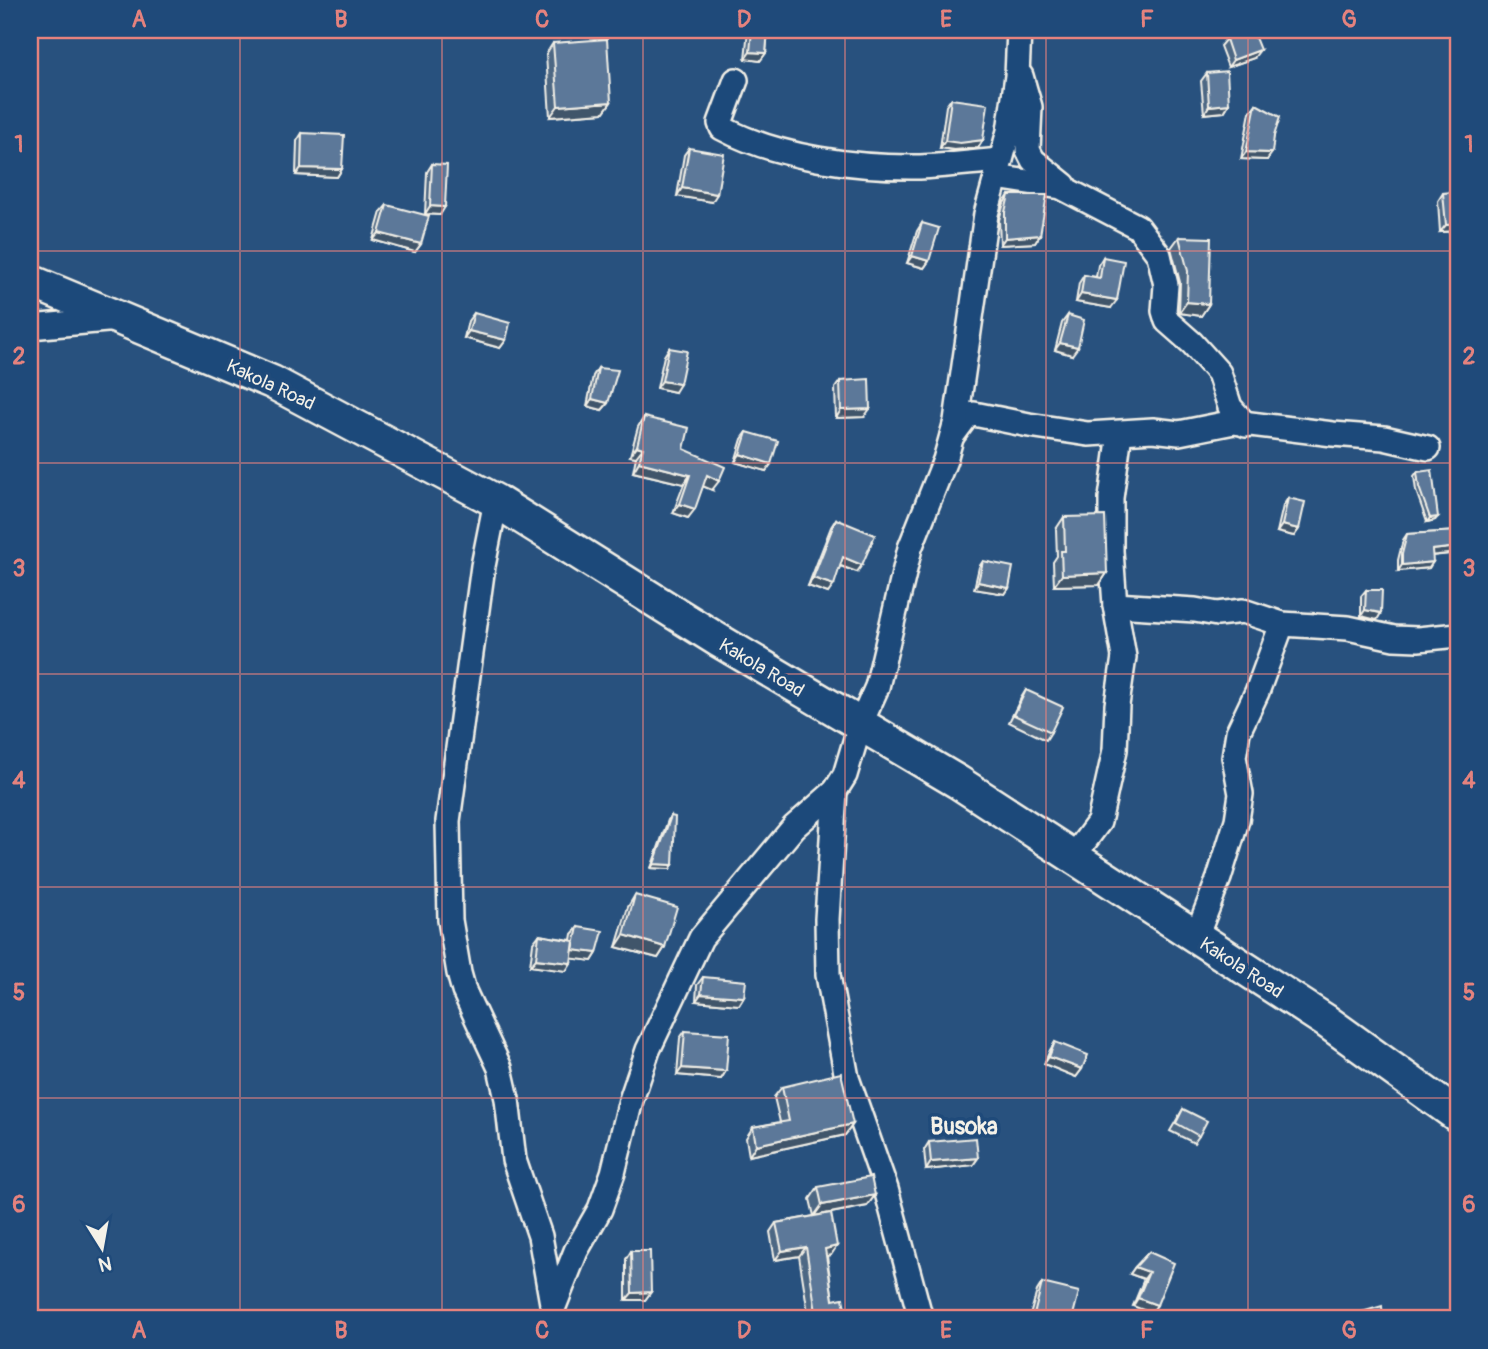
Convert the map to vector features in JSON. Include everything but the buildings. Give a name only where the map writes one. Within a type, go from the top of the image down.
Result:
[{"type":"main road","name":"Kakola Road","points":[[30,281],[272,382],[496,501],[718,640],[958,782],[1326,1021],[1458,1116]]},
{"type":"street","points":[[553,1314],[576,1251],[600,1209],[613,1173],[631,1100],[648,1050],[701,938],[794,827],[835,791],[845,775],[860,725],[877,687],[910,548],[952,436],[986,214],[1009,131],[1018,66],[1019,30]]},
{"type":"street","points":[[1018,66],[1030,107],[1028,150],[1033,160],[1072,192]]},
{"type":"street","points":[[736,80],[720,123],[722,128],[746,140],[843,163],[998,169],[1072,192],[1138,227],[1159,255],[1164,275],[1164,311],[1167,321],[1192,343],[1219,373],[1230,407],[1246,425]]},
{"type":"street","points":[[30,327],[121,319]]},
{"type":"street","points":[[952,436],[967,416],[974,414],[1088,434],[1153,430],[1179,433],[1234,422],[1384,438],[1428,448]]},
{"type":"street","points":[[1073,857],[1099,822],[1115,750],[1116,705],[1124,657],[1115,606],[1111,498],[1120,433]]},
{"type":"street","points":[[496,501],[483,566],[450,809],[450,920],[458,973],[464,991],[500,1068],[507,1098],[514,1160],[540,1236],[553,1314]]},
{"type":"street","points":[[1115,606],[1195,610],[1217,614],[1243,611],[1282,624],[1348,628],[1394,638],[1418,639],[1458,635]]},
{"type":"street","points":[[1196,937],[1219,878],[1237,820],[1241,794],[1234,757],[1238,732],[1257,692],[1282,624]]},
{"type":"street","points":[[835,791],[827,919],[828,975],[847,1078],[886,1189],[921,1319]]},
{"type":"district","name":"Busoka","points":[[964,1126]]}]
